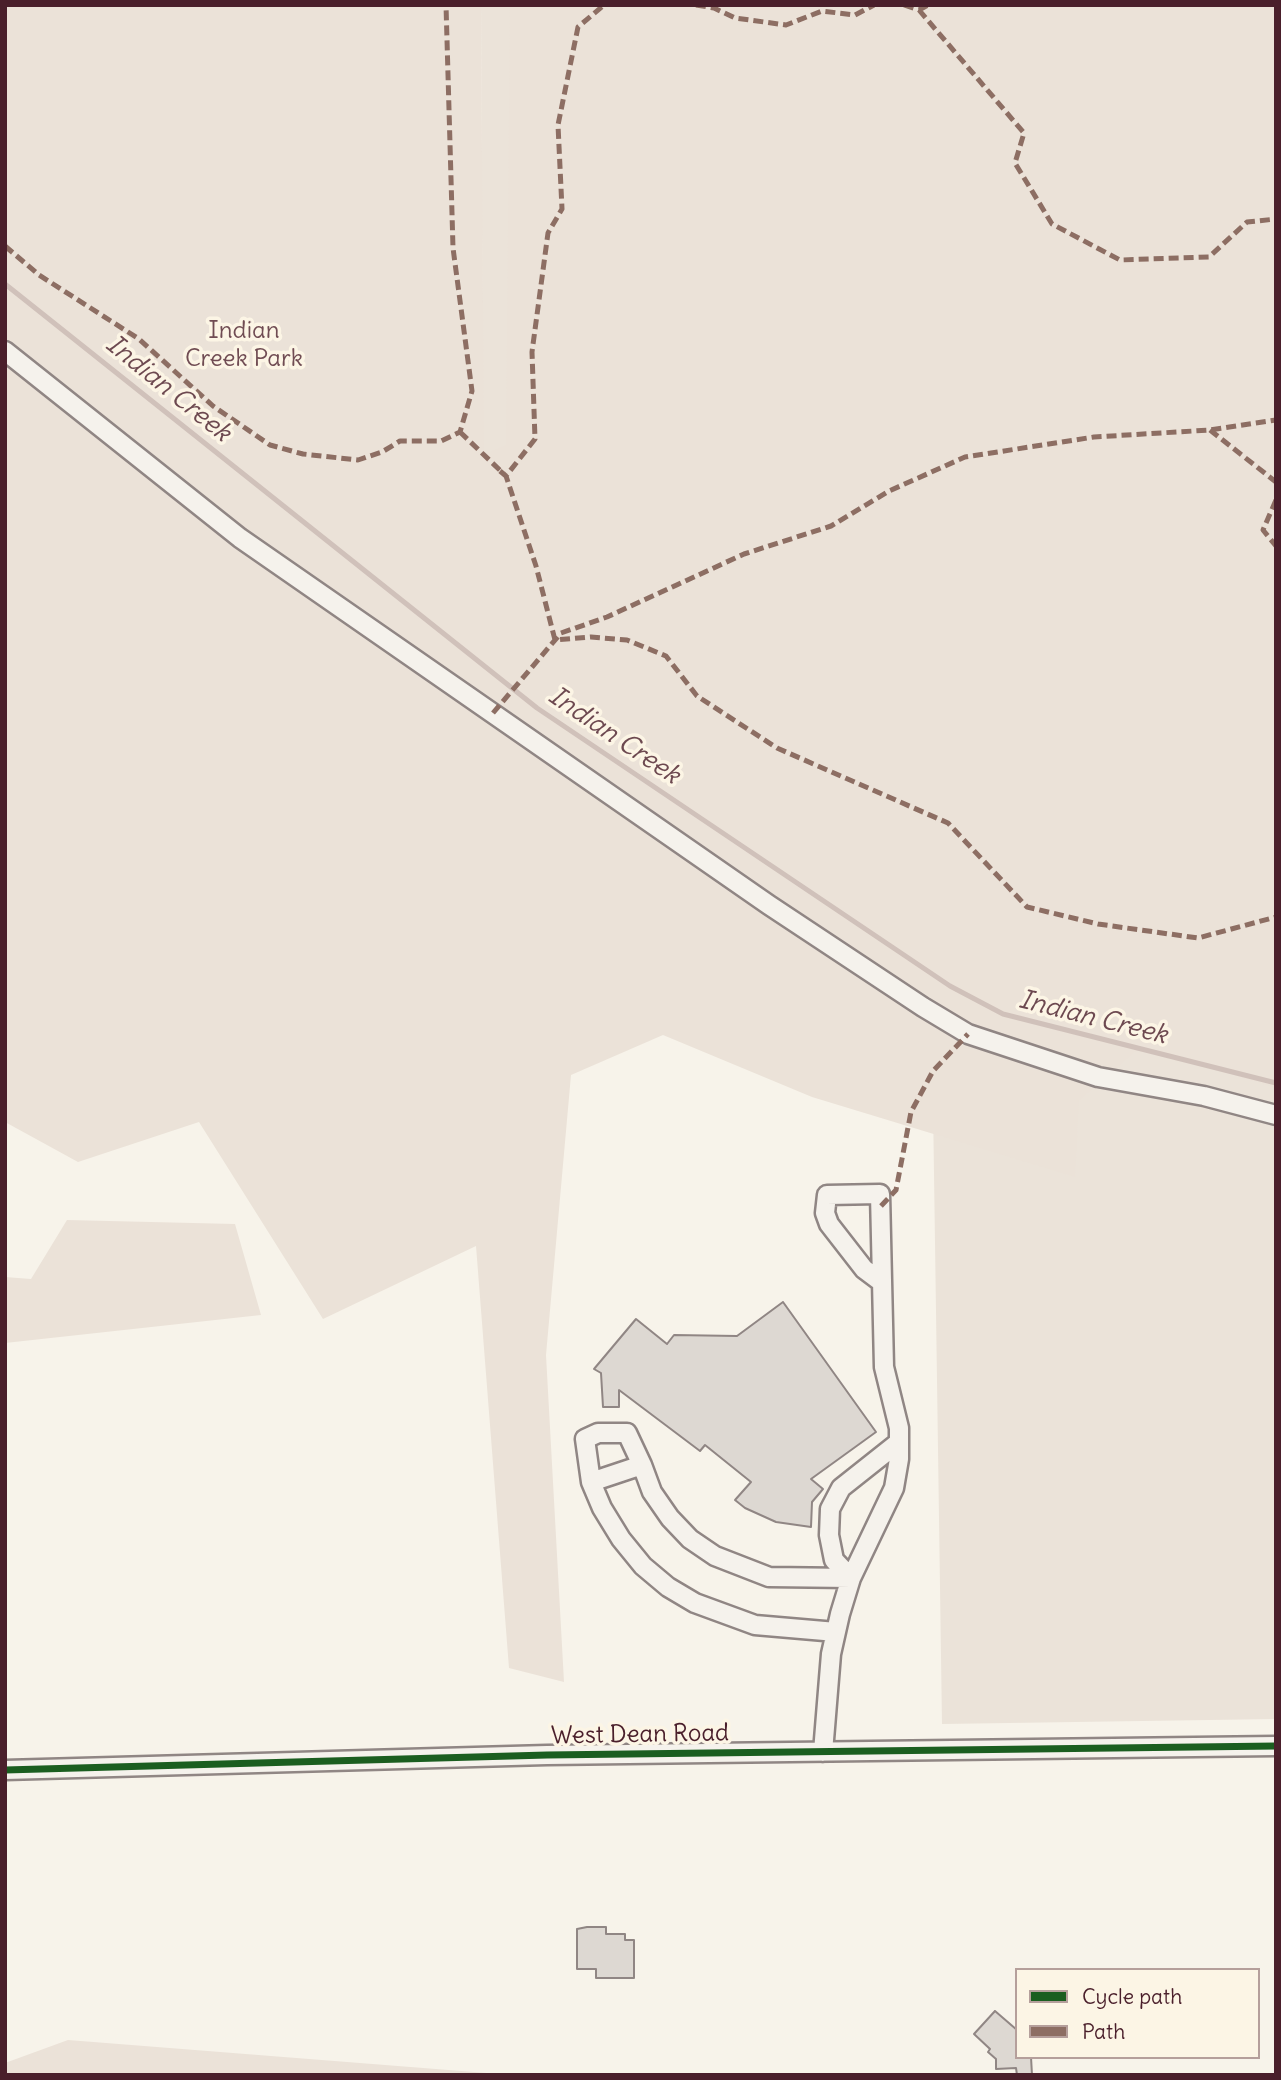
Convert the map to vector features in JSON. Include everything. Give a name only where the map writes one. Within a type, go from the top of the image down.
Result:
[{"type":"street","points":[[5,351],[240,538],[769,905],[923,1007],[968,1034],[1098,1077],[1204,1096],[1276,1115]]},
{"type":"street","points":[[823,1752],[831,1654],[836,1632],[851,1578],[894,1488],[900,1442],[894,1402],[884,1367],[880,1194],[827,1195],[825,1213],[830,1224],[864,1269],[880,1281]]},
{"type":"street","points":[[836,1632],[755,1625],[695,1603],[668,1587],[643,1566],[621,1539],[602,1508],[591,1482],[585,1439],[598,1433],[627,1433],[652,1492],[670,1518],[690,1539],[715,1556],[743,1570],[769,1577],[851,1578]]},
{"type":"street","points":[[851,1578],[834,1560],[828,1535],[830,1509],[841,1488],[900,1442]]},
{"type":"street","points":[[591,1482],[642,1465]]},
{"type":"street","name":"West Dean Road","points":[[5,1770],[547,1755],[1276,1746]]},
{"type":"shaded area","points":[[481,5],[1276,5],[1276,1719],[942,1724],[933,1105],[485,895]]},
{"type":"green space","name":"Indian Creek Park","points":[[5,5],[481,5],[484,454],[506,445],[510,5],[1276,5],[1276,1088],[1141,1046],[1079,1100],[1075,1177],[812,1097],[663,1035],[571,1075],[546,1355],[564,1682],[509,1668],[476,1246],[323,1319],[199,1122],[78,1162],[5,1122]]},
{"type":"green space","points":[[67,1220],[235,1224],[261,1315],[5,1343],[5,1277],[31,1279]]},
{"type":"green space","points":[[68,2040],[512,2075],[5,2075],[5,2063]]},
{"type":"building","points":[[783,1302],[876,1432],[811,1479],[823,1489],[812,1502],[811,1527],[776,1522],[745,1508],[735,1500],[751,1482],[705,1445],[700,1451],[619,1390],[619,1407],[603,1407],[601,1373],[594,1369],[636,1319],[667,1344],[674,1335],[737,1336]]},
{"type":"building","points":[[606,1927],[606,1934],[625,1934],[625,1940],[634,1940],[634,1978],[596,1978],[596,1969],[577,1969],[577,1929]]},
{"type":"building","points":[[995,2011],[1015,2028],[1015,2059],[1031,2059],[1032,2075],[1017,2075],[1016,2068],[996,2069],[996,2059],[988,2052],[990,2049],[974,2034]]},
{"type":"waterway","name":"Indian Creek","points":[[5,284],[537,708],[950,986],[1003,1014],[1276,1083]]},
{"type":"marked path","points":[[5,246],[39,275],[139,339],[213,406],[270,445],[303,454],[358,460],[382,452],[400,441],[441,441],[460,432],[472,391],[453,248],[446,5]]},
{"type":"marked path","points":[[500,471],[506,476],[535,439],[532,352],[548,233],[562,209],[558,125],[578,27],[604,5]]},
{"type":"marked path","points":[[696,5],[714,8],[735,18],[786,25],[822,11],[855,15],[874,5]]},
{"type":"marked path","points":[[904,5],[919,10],[928,5]]},
{"type":"marked path","points":[[919,10],[1024,133],[1015,163],[1052,224],[1120,260],[1209,257],[1247,222],[1276,219]]},
{"type":"marked path","points":[[493,713],[561,633],[607,617],[744,554],[831,526],[889,491],[965,457],[1094,437],[1210,430],[1276,420]]},
{"type":"marked path","points":[[1210,430],[1276,482]]},
{"type":"marked path","points":[[460,432],[506,476],[536,566],[555,640],[591,637],[627,640],[666,656],[697,696],[777,748],[948,823],[1027,907],[1098,924],[1198,938],[1276,917]]},
{"type":"marked path","points":[[1276,500],[1263,530],[1276,546]]},
{"type":"marked path","points":[[881,1206],[896,1190],[911,1112],[933,1071],[968,1034]]},
{"type":"cycle path","points":[[5,1770],[547,1755],[1276,1746]]}]
